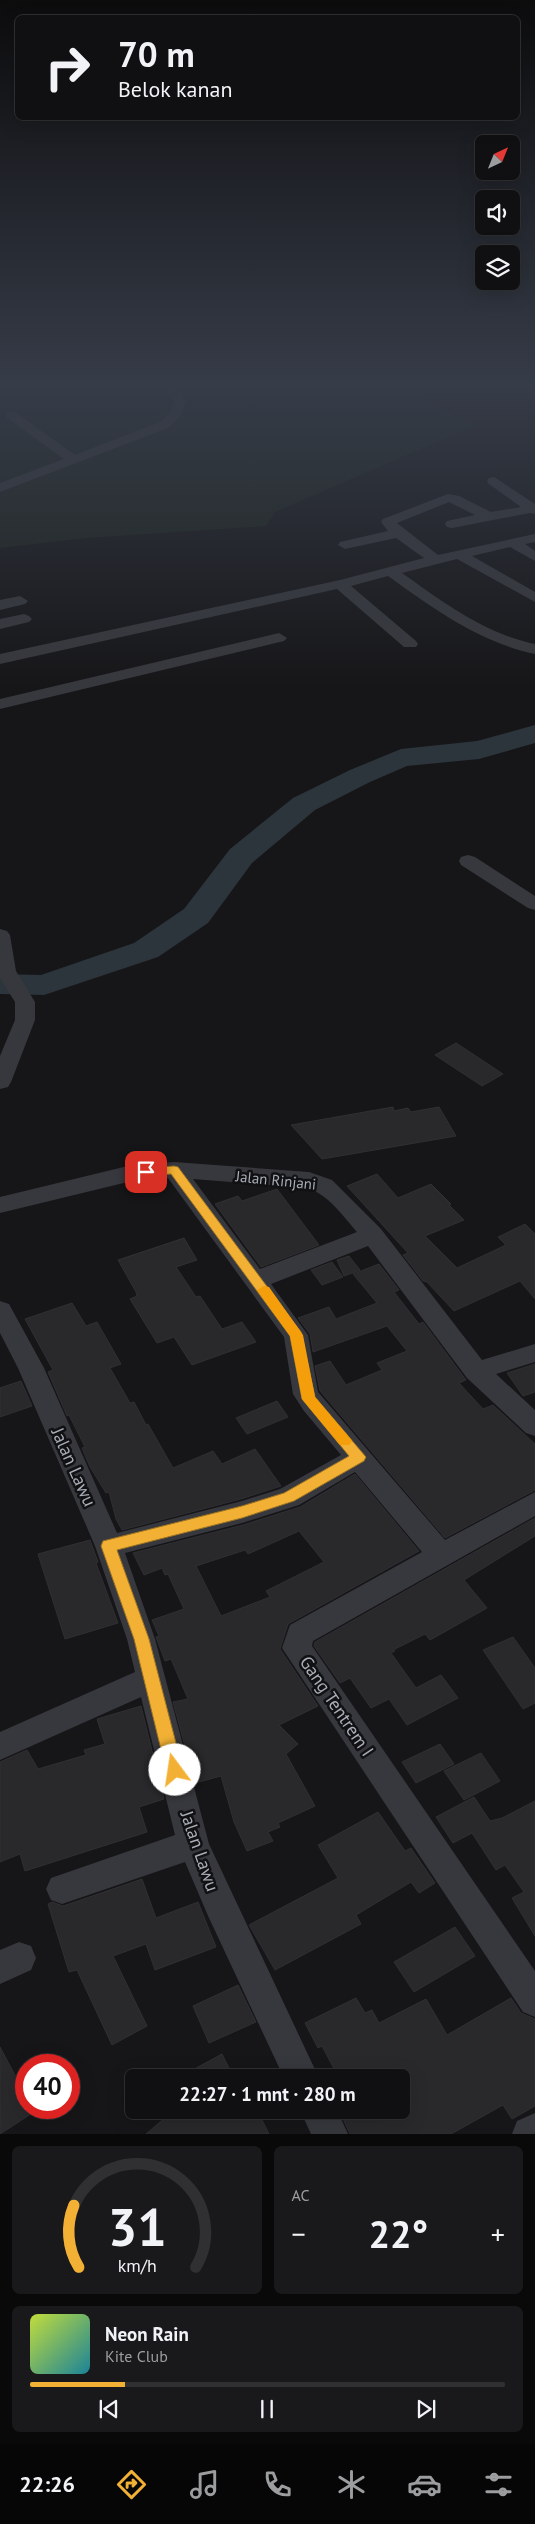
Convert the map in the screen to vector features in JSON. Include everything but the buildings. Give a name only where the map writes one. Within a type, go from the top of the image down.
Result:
[{"type":"street","points":[[504,488],[535,509]]},
{"type":"street","points":[[436,560],[398,533],[388,522],[451,498],[487,516]]},
{"type":"street","points":[[426,508],[487,548]]},
{"type":"street","points":[[452,524],[487,516],[535,509]]},
{"type":"street","points":[[345,545],[398,533]]},
{"type":"street","points":[[0,658],[340,584],[459,554],[535,538]]},
{"type":"street","points":[[512,543],[535,557]]},
{"type":"street","points":[[459,554],[535,598]]},
{"type":"street","points":[[392,572],[447,611],[513,644],[535,649]]},
{"type":"street","points":[[340,584],[410,644]]},
{"type":"street","points":[[0,605],[20,601]]},
{"type":"street","points":[[0,624],[24,619]]},
{"type":"street","points":[[0,704],[279,638]]},
{"type":"street","points":[[468,861],[535,904]]},
{"type":"street","points":[[0,935],[6,971],[25,1002],[25,1020],[8,1046],[0,1082]]},
{"type":"street","points":[[174,1170],[296,1335],[309,1399],[440,1555]]},
{"type":"street","name":"Jalan Rinjani","points":[[0,1205],[132,1173],[174,1170],[309,1180],[324,1185],[338,1196],[373,1235],[476,1370],[535,1426]]},
{"type":"street","points":[[256,1280],[373,1235]]},
{"type":"street","name":"Jalan Lawu","points":[[0,1310],[31,1368],[109,1546],[142,1639],[193,1844],[220,1907],[298,2069]]},
{"type":"street","points":[[476,1370],[535,1353]]},
{"type":"street","points":[[109,1546],[242,1512],[289,1497],[359,1457]]},
{"type":"street","name":"Gang Tentrem I","points":[[535,1504],[300,1634],[297,1648],[535,2000]]},
{"type":"street","points":[[0,1746],[151,1679]]},
{"type":"street","points":[[62,1889],[193,1844]]},
{"type":"street","points":[[322,2119],[330,2134]]},
{"type":"street","points":[[530,2134],[535,2131]]},
{"type":"shaded area","points":[[0,488],[331,488],[275,512],[266,526],[86,538],[0,548]]},
{"type":"waterway","points":[[0,984],[44,985],[146,950],[196,916],[241,856],[304,804],[360,776],[401,758],[479,750],[535,734]]},
{"type":"slow traffic","points":[[264,1290],[296,1335],[306,1394],[345,1441]]},
{"type":"route","points":[[146,1172],[174,1170],[296,1335],[306,1394],[359,1457],[289,1497],[242,1512],[109,1546],[142,1639],[175,1770]]}]
